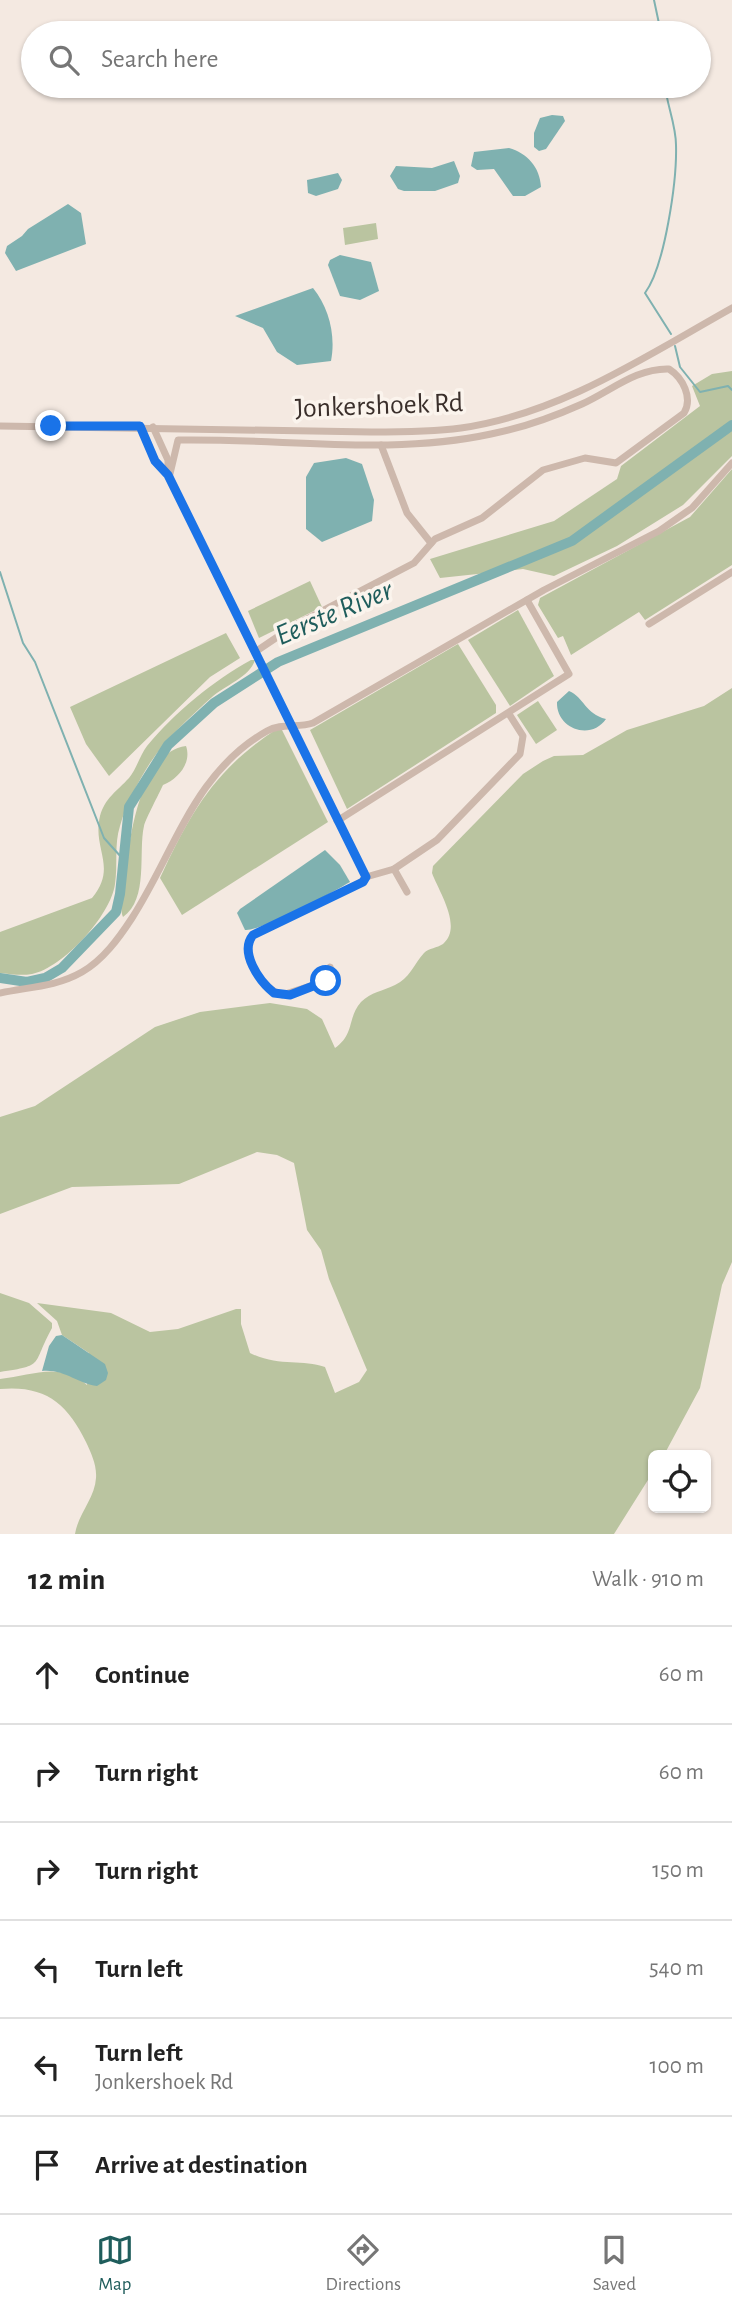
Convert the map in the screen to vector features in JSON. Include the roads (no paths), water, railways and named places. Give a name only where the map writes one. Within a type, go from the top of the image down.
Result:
[{"type":"street","name":"Jonkershoek Rd","points":[[0,426],[422,432],[475,425],[533,410],[583,390],[732,308]]},
{"type":"street","points":[[169,477],[178,440],[381,445],[464,439],[521,426],[582,404],[644,371],[669,369],[682,385],[688,400],[684,413],[616,463],[585,458],[543,470],[482,518],[431,543],[414,563],[295,625],[255,652]]},
{"type":"street","points":[[140,426],[155,461],[169,477],[366,877]]},
{"type":"street","points":[[153,427],[167,460],[169,477]]},
{"type":"street","points":[[381,445],[407,513],[431,543]]},
{"type":"street","points":[[0,993],[47,986],[92,965],[122,933],[155,883],[180,827],[208,782],[264,732],[290,725],[313,723],[568,576],[632,547],[685,514],[732,463]]},
{"type":"street","points":[[649,624],[732,572]]},
{"type":"street","points":[[337,821],[509,715],[569,674],[527,600]]},
{"type":"street","points":[[330,967],[326,981],[290,995],[278,994],[262,979],[248,954],[247,946],[253,935],[363,882],[366,877],[394,869],[437,840],[520,754],[523,736],[509,715]]},
{"type":"street","points":[[394,869],[407,892]]},
{"type":"water","points":[[563,116],[565,121],[546,149],[539,151],[534,147],[534,133],[540,118]]},
{"type":"water","points":[[509,148],[527,157],[538,173],[541,187],[525,196],[513,196],[494,169],[477,170],[471,166],[474,152]]},
{"type":"water","points":[[454,161],[460,176],[458,183],[435,191],[398,189],[390,176],[396,166],[432,168]]},
{"type":"water","points":[[338,173],[342,180],[338,189],[316,196],[308,193],[307,180]]},
{"type":"water","points":[[68,204],[81,213],[86,244],[16,271],[5,253],[7,246]]},
{"type":"water","points":[[340,255],[371,262],[379,291],[360,300],[340,296],[328,265],[330,260]]},
{"type":"water","points":[[313,288],[330,322],[333,341],[331,361],[297,365],[277,352],[263,328],[235,316]]},
{"type":"water","points":[[346,458],[362,464],[374,500],[372,521],[322,542],[306,529],[306,477],[314,463]]},
{"type":"water","points":[[569,691],[589,710],[606,719],[600,726],[576,729],[562,719],[557,702]]},
{"type":"water","points":[[325,850],[340,865],[350,882],[265,925],[245,930],[237,913],[240,909]]},
{"type":"water","points":[[62,1335],[105,1364],[108,1373],[106,1380],[97,1386],[58,1372],[42,1371],[49,1346],[56,1336]]},
{"type":"waterway","points":[[654,0],[658,21]]},
{"type":"waterway","points":[[668,98],[676,138],[674,179],[664,244],[645,293],[671,334]]},
{"type":"waterway","points":[[675,346],[680,367],[700,392],[728,386],[732,390]]},
{"type":"waterway","name":"Eerste River","points":[[0,978],[27,982],[45,978],[62,968],[116,912],[129,807],[168,745],[214,703],[278,662],[572,541],[732,425]]},
{"type":"waterway","points":[[0,572],[23,643],[35,662],[104,838],[122,858]]}]
